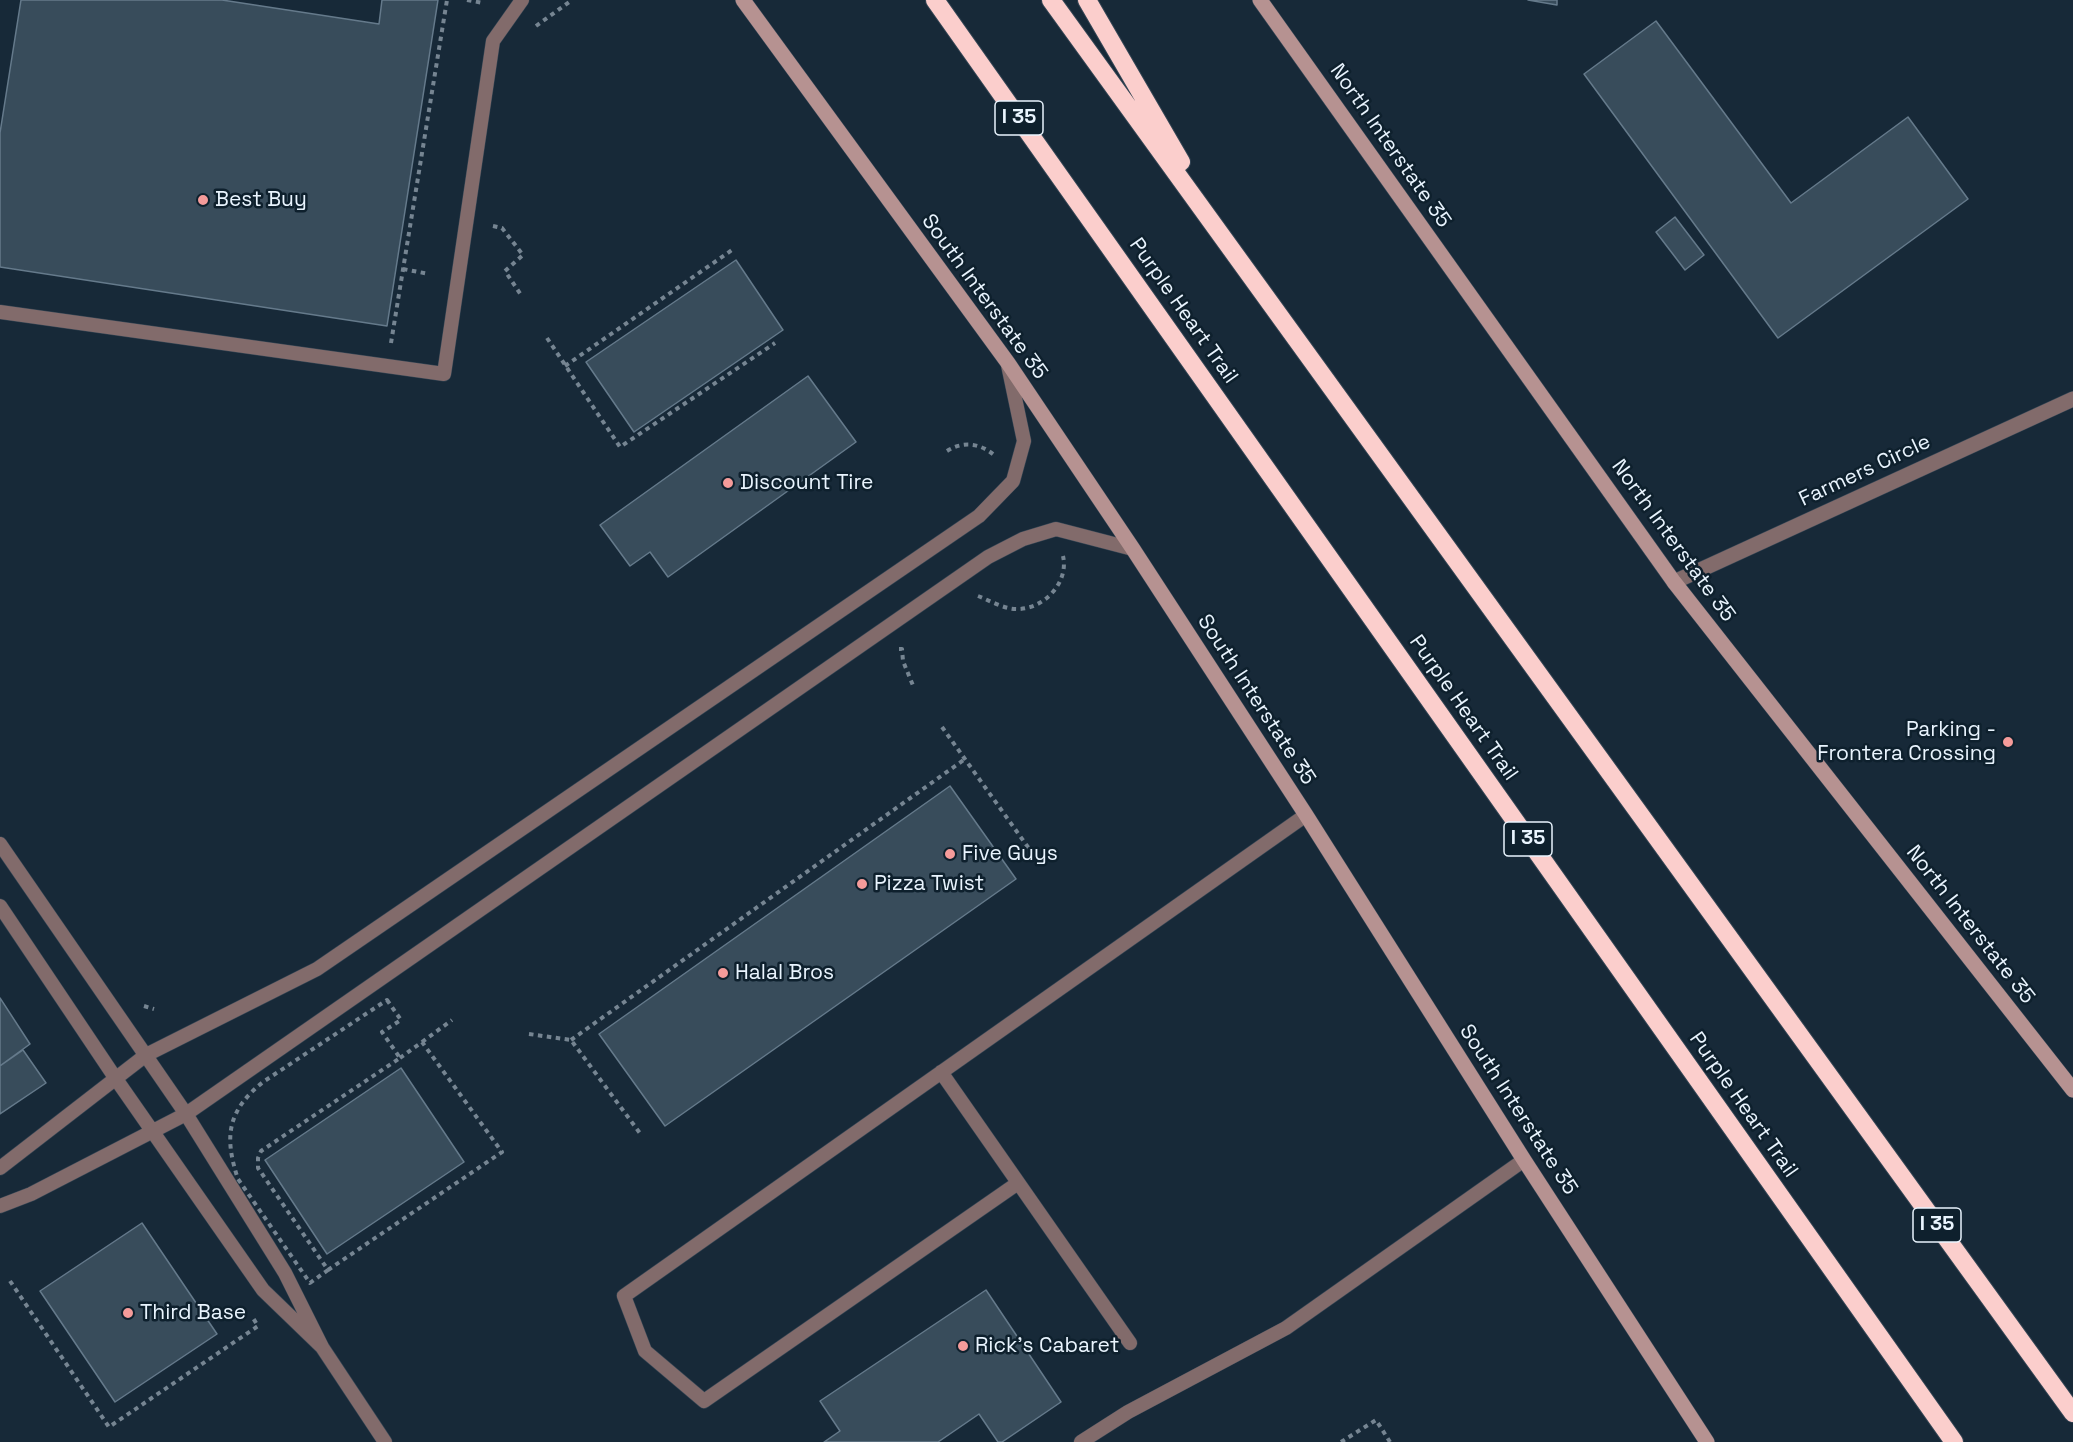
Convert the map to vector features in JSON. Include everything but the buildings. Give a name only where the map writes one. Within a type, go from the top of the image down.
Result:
[{"type":"highway","name":"Purple Heart Trail","points":[[935,0],[1954,1442]]},
{"type":"highway","name":"I 35","points":[[1051,0],[2073,1413]]},
{"type":"highway","points":[[1087,0],[1231,249]]},
{"type":"main road","name":"South Interstate 35","points":[[743,0],[1008,363],[1133,549],[1707,1442]]},
{"type":"main road","name":"North Interstate 35","points":[[1260,0],[1674,582],[2073,1090]]},
{"type":"street","name":"Farmers Circle","points":[[1674,582],[2073,399]]},
{"type":"lane","points":[[0,312],[444,374],[493,41],[522,0]]},
{"type":"lane","points":[[0,1168],[146,1055],[317,969],[979,516],[1013,481],[1024,441],[1008,363]]},
{"type":"lane","points":[[0,1206],[31,1194],[186,1114],[988,557],[1023,539],[1056,530],[1133,549]]},
{"type":"lane","points":[[1018,1183],[704,1401],[645,1350],[624,1296],[1306,815]]},
{"type":"lane","points":[[0,844],[186,1114],[285,1273],[322,1347],[385,1442]]},
{"type":"lane","points":[[0,906],[116,1079],[263,1290],[322,1347]]},
{"type":"lane","points":[[941,1072],[1130,1343]]},
{"type":"lane","points":[[1081,1442],[1128,1412],[1286,1328],[1524,1160]]},
{"type":"path","points":[[391,343],[447,0]]},
{"type":"path","points":[[467,0],[483,3]]},
{"type":"path","points":[[528,32],[572,0]]},
{"type":"path","points":[[493,226],[502,228],[523,255],[505,271],[521,295]]},
{"type":"path","points":[[565,366],[732,249]]},
{"type":"path","points":[[403,269],[429,274]]},
{"type":"path","points":[[547,338],[620,447],[775,344]]},
{"type":"path","points":[[947,451],[961,445],[972,444],[983,446],[997,459]]},
{"type":"path","points":[[978,595],[1006,608],[1032,607],[1058,588],[1065,564],[1061,550]]},
{"type":"path","points":[[942,727],[1035,857]]},
{"type":"path","points":[[529,1034],[572,1040],[966,759]]},
{"type":"path","points":[[400,1058],[382,1032],[401,1020],[387,1000],[255,1088],[237,1109],[231,1125],[232,1161],[238,1179],[310,1283],[502,1152],[422,1042]]},
{"type":"path","points":[[328,1270],[258,1168],[261,1151],[400,1058],[452,1020]]},
{"type":"path","points":[[572,1040],[642,1136]]},
{"type":"path","points":[[10,1281],[109,1427],[258,1326],[252,1316]]},
{"type":"path","points":[[1341,1442],[1376,1420],[1390,1442]]},
{"type":"place","name":"Best Buy","points":[[203,200]]},
{"type":"place","name":"Discount Tire","points":[[728,483]]},
{"type":"place","name":"Parking - Frontera Crossing","points":[[2008,742]]},
{"type":"place","name":"Five Guys","points":[[950,854]]},
{"type":"place","name":"Pizza Twist","points":[[862,884]]},
{"type":"place","name":"Halal Bros","points":[[723,973]]},
{"type":"place","name":"Third Base","points":[[128,1313]]},
{"type":"place","name":"Rick's Cabaret","points":[[963,1346]]}]
